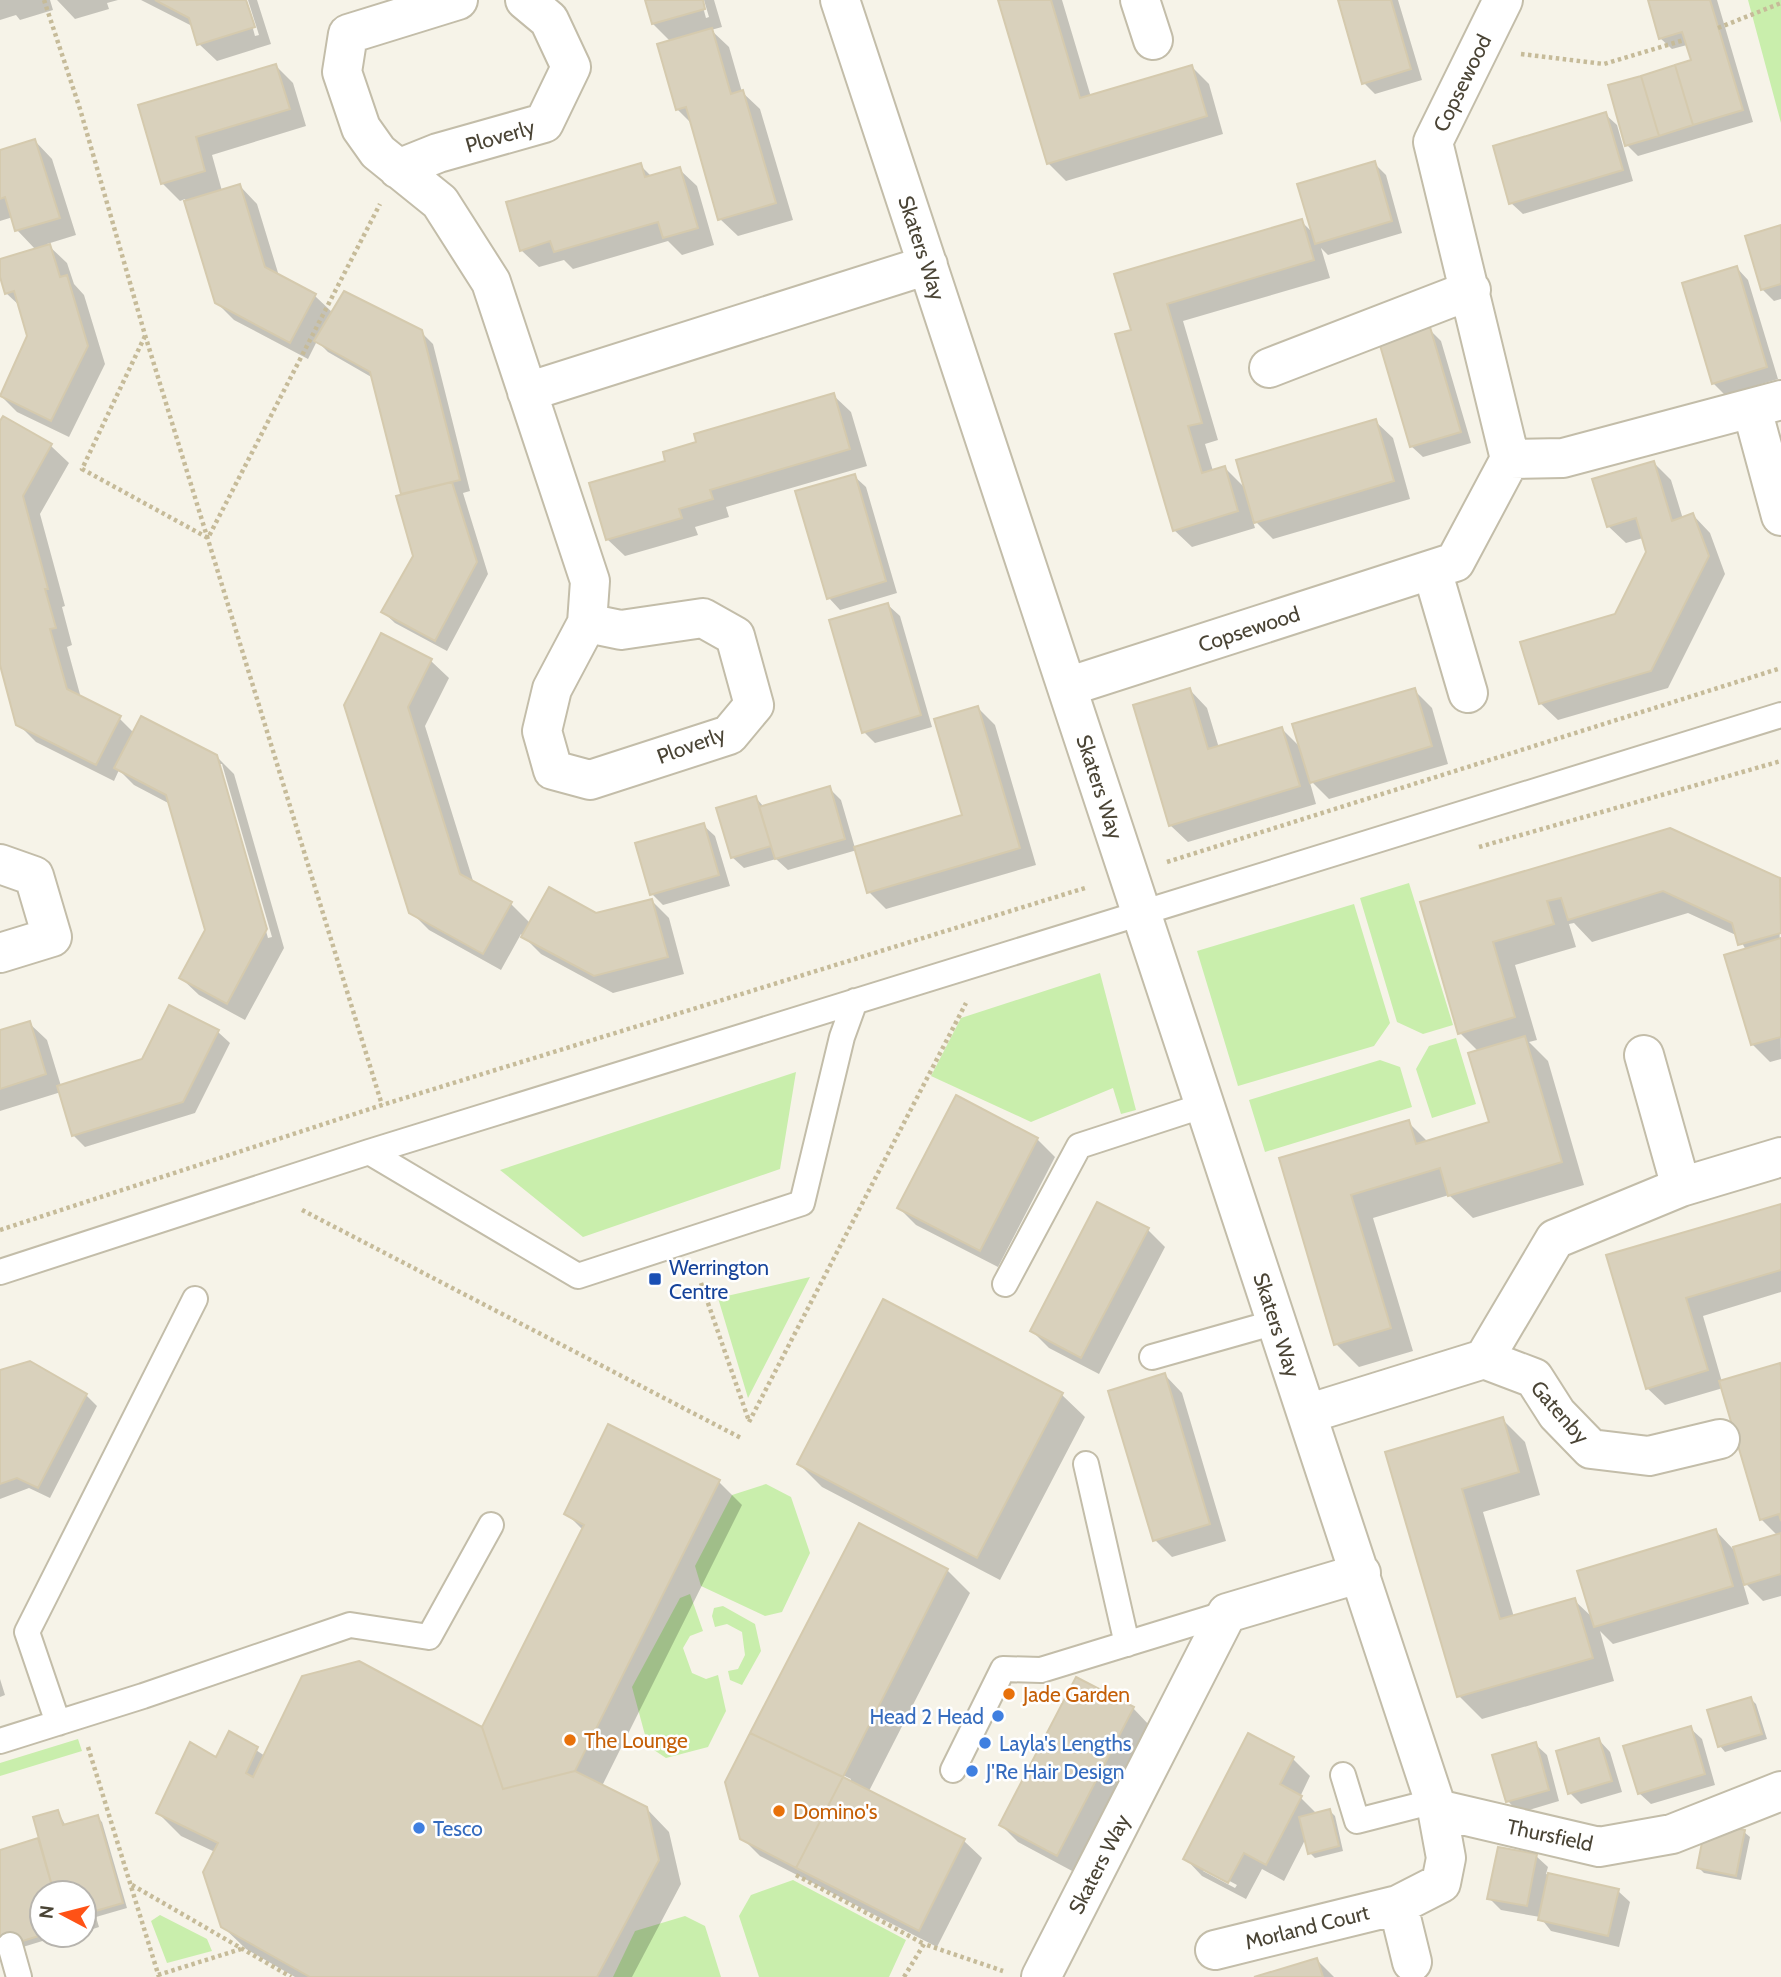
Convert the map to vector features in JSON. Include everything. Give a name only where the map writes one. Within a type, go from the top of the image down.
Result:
[{"type":"street","name":"Ploverly","points":[[458,0],[348,34],[342,72],[361,128],[378,152],[440,202],[472,248],[491,282],[590,581],[587,623],[552,689],[542,731],[553,770],[590,780],[729,735],[754,705],[735,636],[702,618],[621,630],[587,623]]},
{"type":"street","name":"Ploverly","points":[[398,169],[438,153],[544,123],[571,67],[549,20],[525,0]]},
{"type":"street","points":[[1140,0],[1153,40]]},
{"type":"street","name":"Copsewood","points":[[1067,687],[1455,562],[1510,459],[1433,142],[1503,0]]},
{"type":"street","name":"Skaters Way","points":[[845,1],[928,265],[1436,1805],[1446,1858],[1441,1882]]},
{"type":"street","points":[[527,392],[928,265]]},
{"type":"street","points":[[1269,368],[1471,290]]},
{"type":"street","points":[[1510,459],[1563,458],[1767,404],[1781,516]]},
{"type":"street","points":[[1432,570],[1468,693]]},
{"type":"street","points":[[0,864],[34,876],[52,937],[0,953]]},
{"type":"street","points":[[1644,1055],[1681,1187]]},
{"type":"street","points":[[1307,1414],[1484,1359],[1555,1239],[1681,1187],[1781,1157]]},
{"type":"street","name":"Gatenby","points":[[1484,1359],[1534,1378],[1557,1414],[1591,1449],[1649,1456],[1720,1439]]},
{"type":"street","points":[[1227,1613],[1361,1573]]},
{"type":"street","name":"Skaters Way","points":[[1025,1975],[1227,1613]]},
{"type":"street","name":"Thursfield","points":[[1436,1805],[1544,1837],[1599,1847],[1672,1834],[1781,1791]]},
{"type":"street","name":"Morland Court","points":[[1215,1950],[1398,1905],[1441,1882]]},
{"type":"street","name":"Morland Court","points":[[1398,1905],[1412,1962]]},
{"type":"lane","points":[[0,1272],[369,1152],[1781,715]]},
{"type":"lane","points":[[369,1152],[578,1276],[802,1203],[842,1037],[855,1001]]},
{"type":"lane","points":[[1005,1284],[1079,1146],[1205,1105]]},
{"type":"lane","points":[[68,1720],[27,1632],[195,1299]]},
{"type":"lane","points":[[1152,1357],[1276,1322]]},
{"type":"lane","points":[[1086,1464],[1127,1644]]},
{"type":"lane","points":[[0,1741],[350,1625],[429,1637],[491,1525]]},
{"type":"lane","points":[[953,1770],[1003,1669],[1041,1670],[1227,1613]]},
{"type":"lane","points":[[1343,1775],[1357,1821],[1436,1805]]},
{"type":"lane","points":[[9,1945],[19,1977]]},
{"type":"path","points":[[44,0],[80,109],[145,335],[382,1105]]},
{"type":"path","points":[[1718,28],[1781,3]]},
{"type":"path","points":[[1479,49],[1604,64],[1684,40]]},
{"type":"path","points":[[208,538],[398,169]]},
{"type":"path","points":[[145,335],[82,468],[208,538]]},
{"type":"path","points":[[1159,864],[1781,667]]},
{"type":"path","points":[[0,1230],[382,1105],[1085,888]]},
{"type":"path","points":[[701,1283],[750,1422],[968,997]]},
{"type":"path","points":[[298,1208],[741,1438]]},
{"type":"path","points":[[68,1720],[132,1885],[159,1976],[242,1949]]},
{"type":"path","points":[[796,1875],[924,1944],[1025,1975]]},
{"type":"path","points":[[132,1885],[291,1977]]},
{"type":"path","points":[[904,1977],[924,1944]]},
{"type":"green space","points":[[1748,0],[1781,0],[1781,123]]},
{"type":"green space","points":[[1409,883],[1453,1025],[1423,1034],[1397,1022],[1360,898]]},
{"type":"green space","points":[[1354,904],[1390,1023],[1374,1046],[1238,1086],[1197,951]]},
{"type":"green space","points":[[1100,973],[1136,1110],[1121,1114],[1113,1088],[1031,1122],[931,1076],[961,1018]]},
{"type":"green space","points":[[1456,1038],[1476,1104],[1432,1118],[1416,1069],[1429,1046]]},
{"type":"green space","points":[[1380,1060],[1400,1067],[1412,1107],[1265,1152],[1249,1100]]},
{"type":"green space","points":[[796,1072],[780,1169],[583,1237],[500,1170]]},
{"type":"green space","points":[[810,1277],[748,1398],[718,1298]]},
{"type":"green space","points":[[766,1484],[791,1497],[810,1553],[782,1612],[765,1616],[701,1586],[695,1566],[732,1495]]},
{"type":"green space","points":[[690,1594],[703,1631],[690,1636],[683,1648],[692,1673],[706,1679],[718,1675],[726,1711],[708,1747],[666,1758],[648,1746],[632,1687],[680,1598]]},
{"type":"green space","points":[[723,1606],[755,1624],[761,1651],[742,1685],[730,1680],[728,1671],[738,1669],[745,1655],[742,1632],[727,1624],[715,1627],[712,1616],[714,1608]]},
{"type":"green space","points":[[78,1739],[82,1751],[0,1776],[0,1763]]},
{"type":"green space","points":[[793,1880],[906,1940],[889,1977],[759,1977],[739,1916],[751,1895]]},
{"type":"green space","points":[[160,1915],[207,1939],[212,1951],[167,1963],[151,1921]]},
{"type":"green space","points":[[685,1916],[705,1926],[721,1977],[613,1977],[635,1931]]},
{"type":"building","points":[[155,0],[246,0],[255,27],[197,45],[189,18]]},
{"type":"building","points":[[645,0],[703,0],[705,9],[652,24]]},
{"type":"building","points":[[998,0],[1051,0],[1080,98],[1192,65],[1207,116],[1047,164]]},
{"type":"building","points":[[1338,0],[1391,0],[1411,69],[1362,84]]},
{"type":"building","points":[[1648,0],[1710,0],[1743,110],[1693,125],[1675,65],[1691,60],[1682,32],[1659,39]]},
{"type":"building","points":[[712,28],[731,94],[743,90],[776,203],[718,220],[686,107],[676,110],[657,44]]},
{"type":"building","points":[[276,64],[290,109],[196,137],[205,171],[161,184],[138,105]]},
{"type":"building","points":[[1675,65],[1693,125],[1659,136],[1641,76]]},
{"type":"building","points":[[1641,76],[1659,136],[1625,146],[1608,85]]},
{"type":"building","points":[[1606,112],[1623,170],[1509,204],[1493,146]]},
{"type":"building","points":[[35,139],[60,218],[15,231],[5,197],[0,199],[0,150]]},
{"type":"building","points":[[1375,161],[1392,221],[1315,244],[1297,184]]},
{"type":"building","points":[[641,163],[645,177],[680,167],[698,228],[663,238],[658,222],[554,252],[550,241],[520,251],[506,202]]},
{"type":"building","points":[[240,184],[265,267],[316,294],[290,343],[215,303],[184,201]]},
{"type":"building","points":[[1302,219],[1314,260],[1167,304],[1202,423],[1188,426],[1202,473],[1225,466],[1238,511],[1173,531],[1115,334],[1131,330],[1114,274]]},
{"type":"building","points":[[1781,225],[1781,284],[1761,290],[1745,236]]},
{"type":"building","points":[[50,244],[60,277],[67,275],[88,346],[51,421],[0,396],[27,336],[14,291],[5,294],[0,277],[0,259]]},
{"type":"building","points":[[1737,266],[1767,367],[1712,384],[1682,283]]},
{"type":"building","points":[[344,291],[422,330],[460,480],[401,494],[370,372],[314,341]]},
{"type":"building","points":[[1430,327],[1461,432],[1410,447],[1379,342]]},
{"type":"building","points":[[834,393],[850,449],[710,490],[713,499],[679,509],[682,518],[606,540],[589,483],[665,461],[663,452],[696,442],[694,434]]},
{"type":"building","points":[[3,416],[52,444],[23,496],[48,589],[45,589],[56,628],[50,629],[67,689],[121,716],[96,765],[16,725],[0,665],[0,421]]},
{"type":"building","points":[[1376,419],[1394,481],[1254,523],[1236,460]]},
{"type":"building","points":[[1654,461],[1672,521],[1693,513],[1709,556],[1651,671],[1539,704],[1520,642],[1615,614],[1646,552],[1636,518],[1607,527],[1592,479]]},
{"type":"building","points":[[855,474],[886,581],[827,599],[795,491]]},
{"type":"building","points":[[452,482],[477,562],[435,641],[381,612],[413,556],[396,496]]},
{"type":"building","points":[[888,603],[921,715],[862,733],[829,620]]},
{"type":"building","points":[[381,633],[432,659],[408,707],[460,874],[512,902],[483,954],[409,913],[344,705]]},
{"type":"building","points":[[1190,688],[1208,749],[1282,727],[1300,786],[1169,826],[1133,705]]},
{"type":"building","points":[[1415,688],[1432,746],[1310,783],[1292,724]]},
{"type":"building","points":[[978,706],[1020,848],[867,893],[854,847],[962,815],[934,719]]},
{"type":"building","points":[[141,716],[217,755],[267,929],[227,1004],[179,978],[205,930],[166,795],[114,768]]},
{"type":"building","points":[[830,786],[845,839],[775,859],[759,807]]},
{"type":"building","points":[[756,796],[771,846],[731,858],[716,808]]},
{"type":"building","points":[[704,823],[719,875],[650,895],[635,843]]},
{"type":"building","points":[[1670,828],[1780,878],[1781,933],[1738,945],[1732,923],[1663,891],[1568,920],[1561,898],[1547,901],[1554,924],[1493,942],[1515,1017],[1458,1034],[1420,902]]},
{"type":"building","points":[[549,887],[596,913],[652,899],[668,957],[594,976],[521,937]]},
{"type":"building","points":[[1781,938],[1781,1037],[1751,1045],[1724,955]]},
{"type":"building","points":[[169,1005],[219,1030],[183,1102],[72,1136],[57,1086],[142,1059]]},
{"type":"building","points":[[30,1021],[46,1074],[0,1089],[0,1030]]},
{"type":"building","points":[[1525,1036],[1562,1162],[1448,1196],[1440,1168],[1351,1195],[1391,1328],[1334,1345],[1279,1158],[1409,1120],[1416,1144],[1489,1122],[1468,1053]]},
{"type":"building","points":[[956,1095],[1038,1138],[980,1251],[897,1208]]},
{"type":"building","points":[[1097,1202],[1149,1228],[1081,1358],[1030,1331]]},
{"type":"building","points":[[1781,1204],[1781,1270],[1686,1298],[1708,1370],[1646,1389],[1606,1255]]},
{"type":"building","points":[[883,1299],[1063,1393],[977,1558],[797,1464]]},
{"type":"building","points":[[30,1361],[87,1394],[38,1488],[17,1478],[0,1484],[0,1370]]},
{"type":"building","points":[[1780,1363],[1781,1521],[1779,1514],[1760,1520],[1719,1381]]},
{"type":"building","points":[[1165,1373],[1210,1524],[1153,1541],[1108,1391]]},
{"type":"building","points":[[1503,1417],[1519,1472],[1462,1489],[1500,1619],[1575,1598],[1593,1658],[1457,1697],[1385,1452]]},
{"type":"building","points":[[608,1424],[720,1480],[575,1771],[503,1789],[482,1727],[584,1525],[564,1514]]},
{"type":"building","points":[[859,1523],[948,1569],[843,1777],[750,1733]]},
{"type":"building","points":[[1716,1529],[1733,1586],[1594,1627],[1577,1571]]},
{"type":"building","points":[[1781,1533],[1781,1574],[1744,1585],[1733,1547]]},
{"type":"building","name":"Tesco","points":[[359,1661],[482,1727],[503,1789],[575,1771],[647,1807],[659,1860],[597,1977],[310,1977],[221,1927],[203,1872],[218,1843],[156,1813],[190,1742],[216,1757],[229,1731],[258,1747],[246,1773],[253,1777],[302,1676]]},
{"type":"building","points":[[1076,1677],[1134,1707],[1057,1856],[999,1825]]},
{"type":"building","points":[[1751,1697],[1762,1734],[1718,1747],[1707,1710]]},
{"type":"building","points":[[1691,1726],[1705,1774],[1638,1794],[1623,1746]]},
{"type":"building","name":"Domino's","points":[[750,1733],[843,1777],[796,1868],[740,1839],[725,1782]]},
{"type":"building","points":[[1248,1733],[1294,1757],[1280,1784],[1302,1796],[1266,1865],[1244,1853],[1228,1883],[1183,1859]]},
{"type":"building","points":[[1599,1738],[1612,1781],[1568,1794],[1556,1751]]},
{"type":"building","points":[[1536,1742],[1549,1790],[1506,1802],[1492,1755]]},
{"type":"building","points":[[843,1777],[965,1839],[919,1931],[796,1868]]},
{"type":"building","points":[[1330,1809],[1339,1846],[1308,1854],[1299,1817]]},
{"type":"building","points":[[58,1810],[63,1825],[98,1815],[123,1903],[98,1910],[98,1879],[50,1879],[33,1817]]},
{"type":"building","points":[[1706,1822],[1745,1830],[1736,1876],[1697,1868]]},
{"type":"building","points":[[38,1838],[50,1879],[28,1879],[28,1939],[0,1948],[0,1850]]},
{"type":"building","points":[[1498,1847],[1537,1854],[1527,1906],[1487,1899]]},
{"type":"building","points":[[1548,1873],[1619,1889],[1608,1936],[1538,1920]]},
{"type":"building","points":[[1317,1958],[1323,1977],[1254,1977]]},
{"type":"place","name":"Werrington Centre","points":[[655,1279]]},
{"type":"place","name":"Jade Garden","points":[[1009,1694]]},
{"type":"place","name":"Head 2 Head","points":[[998,1716]]},
{"type":"place","name":"The Lounge","points":[[570,1740]]},
{"type":"place","name":"Layla's Lengths","points":[[985,1743]]},
{"type":"place","name":"J'Re Hair Design","points":[[972,1771]]},
{"type":"place","name":"Domino's","points":[[779,1811]]},
{"type":"place","name":"Tesco","points":[[419,1828]]}]
